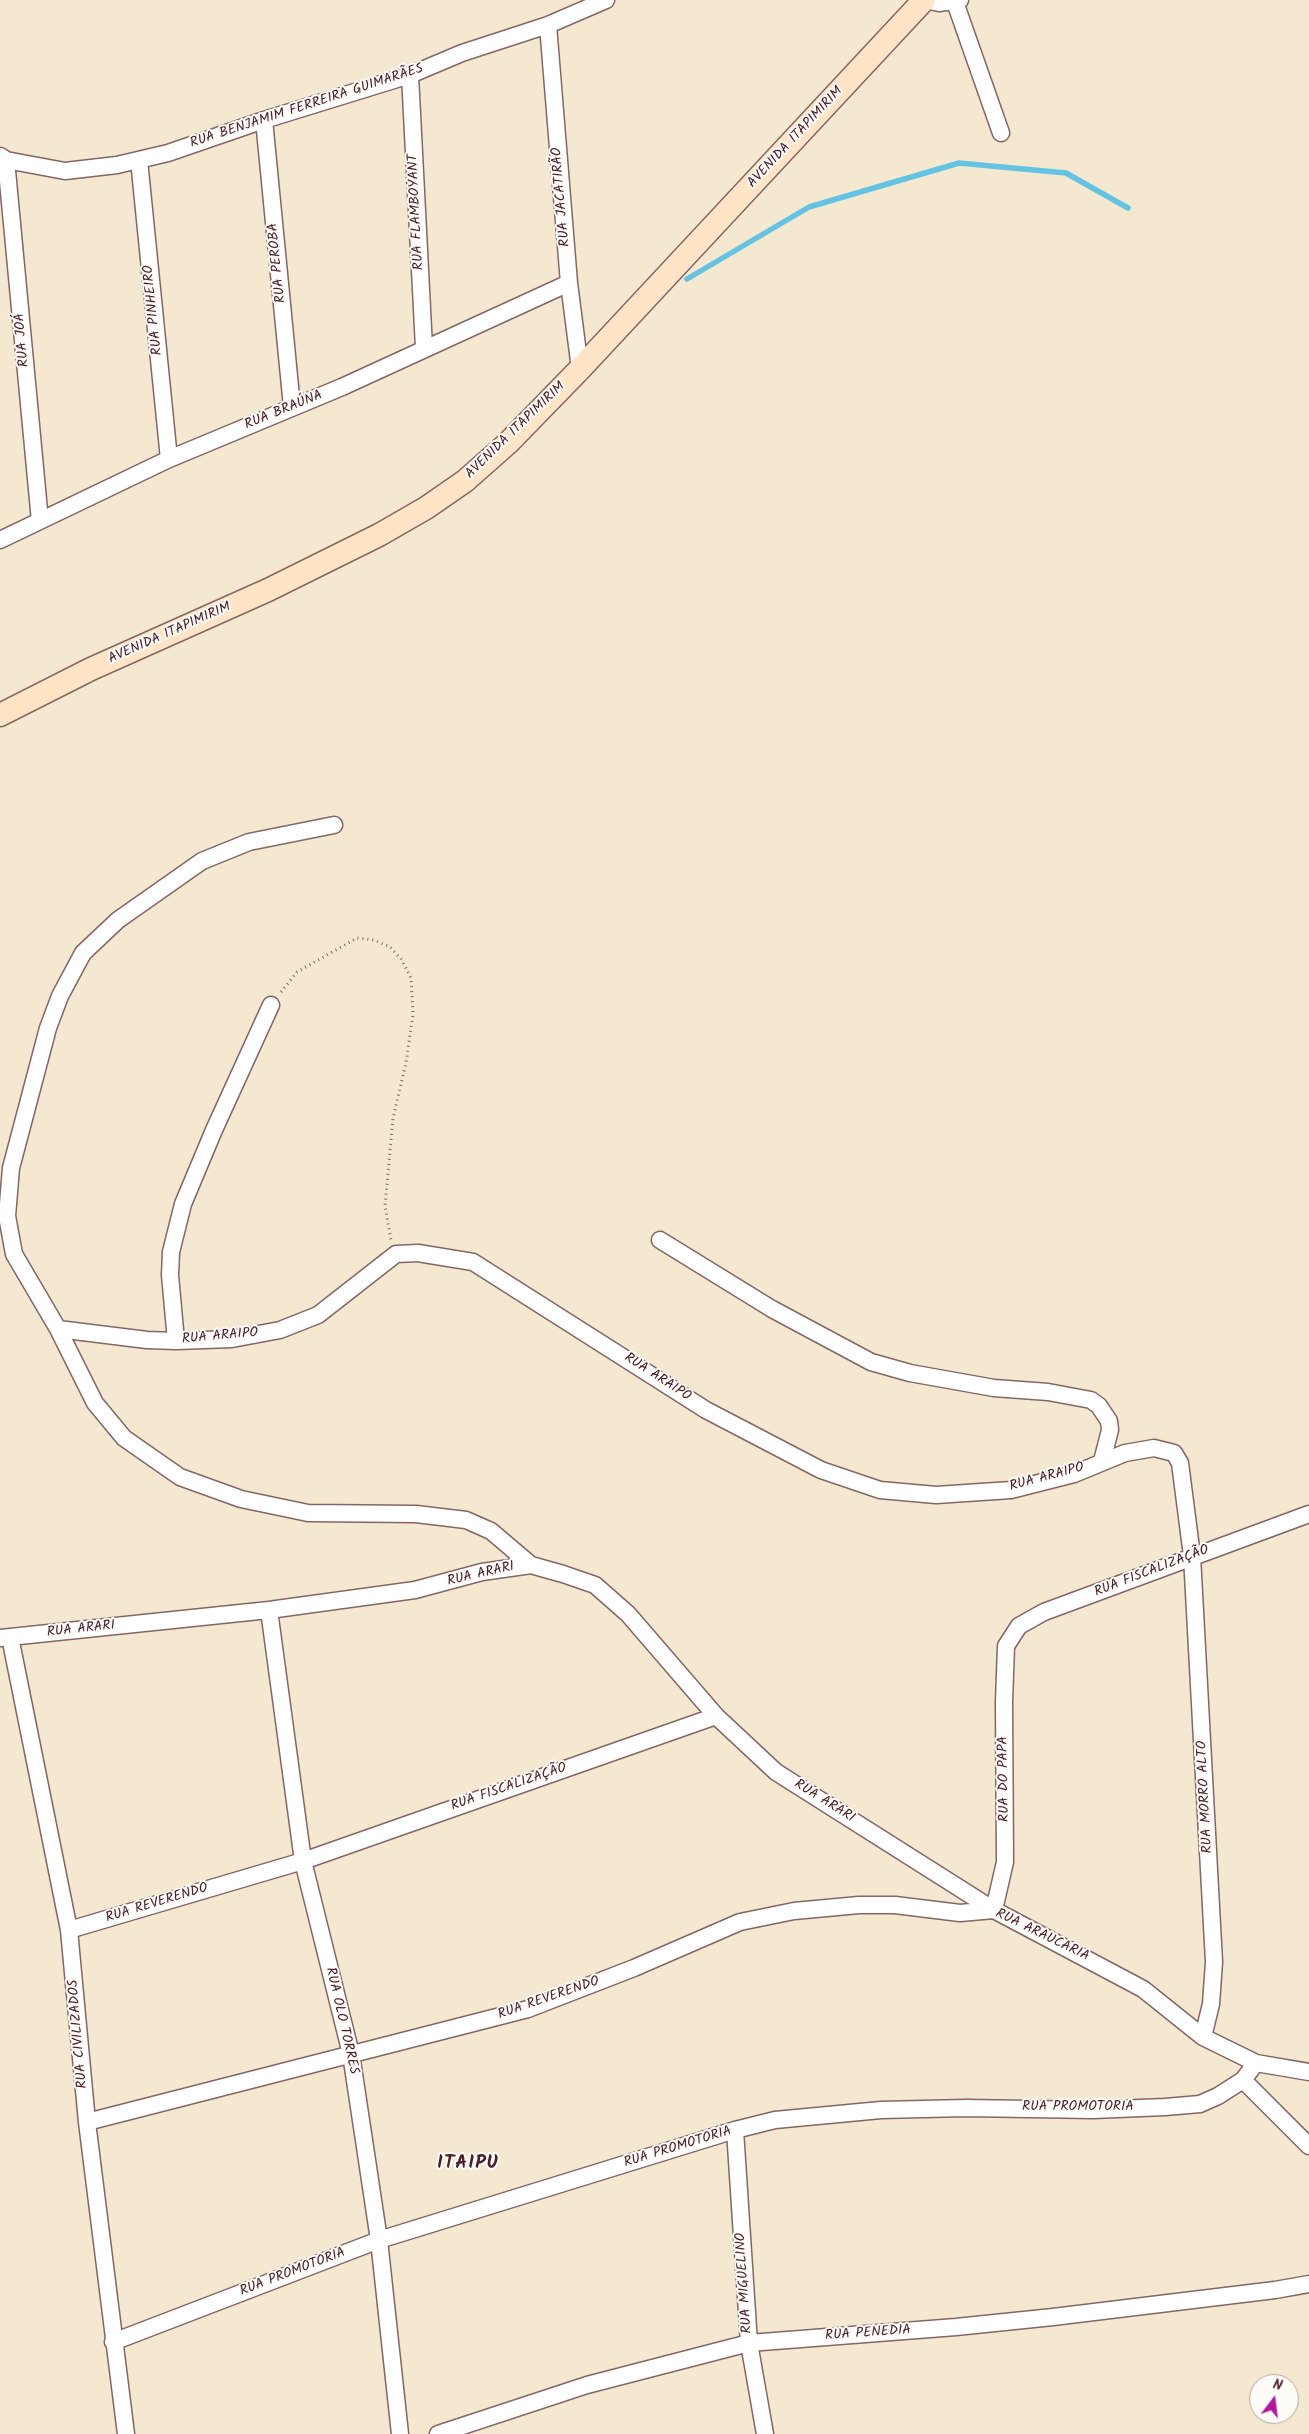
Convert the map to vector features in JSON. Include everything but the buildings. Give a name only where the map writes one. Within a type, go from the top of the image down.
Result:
[{"type":"main road","name":"AVENIDA ITAPIMIRIM","points":[[0,715],[91,669],[268,590],[379,535],[426,508],[466,480],[508,443],[580,369],[924,0]]},
{"type":"street","name":"RUA BENJAMIM FERREIRA GUIMARÃES","points":[[3,158],[65,171],[139,160],[168,153],[264,120],[410,75],[462,53],[548,25],[606,0]]},
{"type":"street","points":[[924,0],[939,3],[958,1],[1000,134]]},
{"type":"street","name":"RUA JACATIRÃO","points":[[548,25],[569,283],[580,369]]},
{"type":"street","name":"RUA FLAMBOYANT","points":[[410,75],[424,348]]},
{"type":"street","name":"RUA PEROBA","points":[[264,120],[292,407]]},
{"type":"street","name":"RUA JOÁ","points":[[3,158],[40,521]]},
{"type":"street","name":"RUA PINHEIRO","points":[[139,160],[169,459]]},
{"type":"street","name":"RUA BRAÚNA","points":[[0,540],[169,459],[342,387],[569,283]]},
{"type":"street","points":[[334,825],[249,842],[202,861],[118,920],[83,953],[60,996],[48,1028],[10,1168],[7,1216],[14,1254],[58,1329],[95,1403],[124,1438],[180,1477],[241,1499],[308,1513],[416,1514],[466,1520],[491,1531],[531,1565]]},
{"type":"street","points":[[176,1341],[170,1275],[171,1252],[183,1204],[214,1130],[271,1005]]},
{"type":"street","points":[[660,1240],[772,1309],[871,1362],[910,1373],[994,1388],[1048,1392],[1091,1400],[1099,1406],[1109,1421],[1110,1430],[1102,1461]]},
{"type":"street","name":"RUA ARAIPO","points":[[58,1329],[148,1340],[232,1339],[280,1330],[318,1315],[396,1254],[418,1253],[473,1262],[706,1410],[821,1470],[880,1490],[936,1495],[1011,1490],[1074,1474],[1125,1453],[1154,1448],[1174,1453],[1180,1463],[1192,1556]]},
{"type":"street","name":"RUA FISCALIZAÇÃO","points":[[1006,1646],[1019,1626],[1044,1612],[1309,1514]]},
{"type":"street","name":"RUA MORRO ALTO","points":[[1192,1556],[1214,1962],[1211,2004],[1202,2037]]},
{"type":"street","name":"RUA ARARI","points":[[5,1638],[269,1610],[415,1590],[482,1572],[531,1565],[595,1586],[628,1614],[716,1716],[776,1772],[994,1910]]},
{"type":"street","name":"RUA OLO TORRES","points":[[269,1610],[303,1861],[351,2054],[379,2240],[400,2434]]},
{"type":"street","name":"RUA CIVILIZADOS","points":[[5,1638],[69,1930],[87,2122],[126,2434]]},
{"type":"street","name":"RUA DO PAPA","points":[[994,1910],[1005,1862],[1004,1702],[1006,1646]]},
{"type":"street","name":"RUA FISCALIZAÇÃO","points":[[303,1861],[716,1716]]},
{"type":"street","name":"RUA REVERENDO","points":[[69,1930],[303,1861]]},
{"type":"street","name":"RUA ARAUCARIA","points":[[740,1922],[794,1911],[860,1905],[895,1905],[960,1913],[994,1910],[1143,1989],[1202,2037],[1256,2063],[1309,2072]]},
{"type":"street","name":"RUA REVERENDO","points":[[351,2054],[528,2009],[634,1968],[740,1922]]},
{"type":"street","points":[[87,2122],[351,2054]]},
{"type":"street","name":"RUA PROMOTORIA","points":[[113,2342],[379,2240],[735,2130],[775,2120],[881,2110],[966,2108],[1093,2110],[1165,2108],[1200,2104],[1218,2096],[1243,2080],[1256,2063]]},
{"type":"street","points":[[1243,2080],[1309,2146]]},
{"type":"street","name":"RUA MIGUELINO","points":[[735,2130],[749,2343],[765,2434]]},
{"type":"street","name":"RUA PENEDIA","points":[[438,2434],[587,2385],[749,2343],[956,2327],[1053,2317],[1275,2290],[1309,2284]]},
{"type":"path","points":[[271,1005],[297,972],[357,938],[374,940],[390,947],[401,959],[411,978],[412,1014],[406,1063],[393,1118],[385,1206],[389,1233],[396,1254]]},
{"type":"waterway","points":[[687,279],[809,207],[959,163],[1066,173],[1128,208]]},
{"type":"district","name":"ITAIPU","points":[[468,2165]]}]
